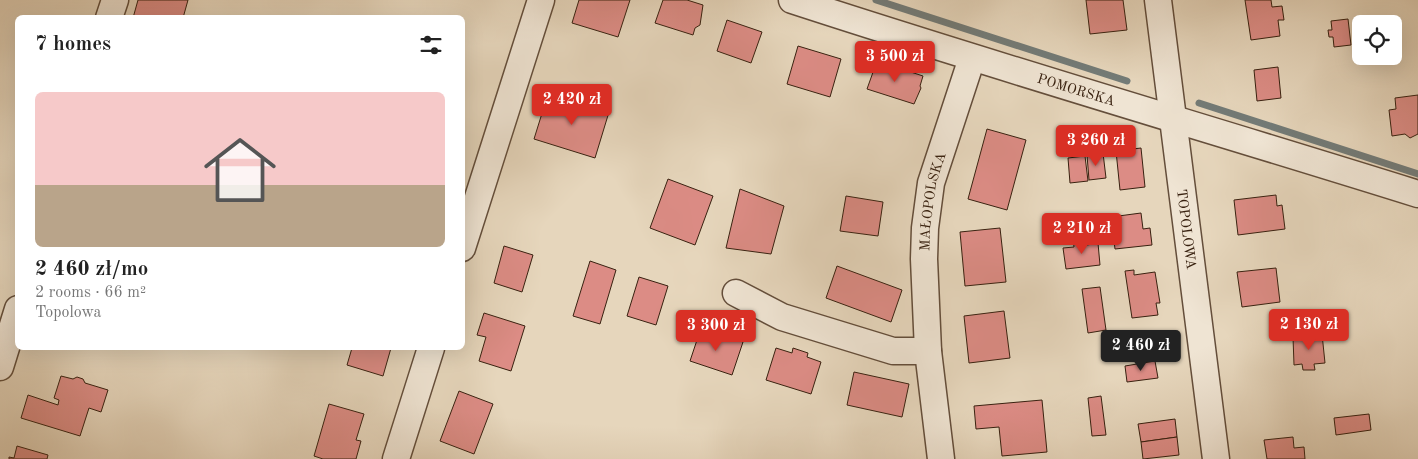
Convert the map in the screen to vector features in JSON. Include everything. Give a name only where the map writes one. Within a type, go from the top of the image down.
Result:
[{"type":"street","points":[[110,15],[115,0]]},
{"type":"street","points":[[465,239],[541,0]]},
{"type":"street","name":"POMORSKA","points":[[792,0],[972,58],[1172,117],[1418,194]]},
{"type":"street","name":"TOPOLOWA","points":[[1158,0],[1216,459]]},
{"type":"street","name":"MAŁOPOLSKA","points":[[941,459],[928,351],[924,259],[927,207],[931,183],[972,58]]},
{"type":"street","points":[[736,293],[782,317],[893,351],[928,351]]},
{"type":"street","points":[[0,367],[15,319]]},
{"type":"street","points":[[396,459],[430,350]]},
{"type":"building","points":[[138,0],[188,0],[184,15],[134,15]]},
{"type":"building","points":[[579,0],[630,0],[618,37],[572,23]]},
{"type":"building","points":[[663,0],[687,0],[703,5],[700,25],[695,28],[693,35],[655,23]]},
{"type":"building","points":[[1086,0],[1123,0],[1127,30],[1090,34]]},
{"type":"building","points":[[1245,0],[1271,0],[1272,7],[1282,6],[1284,20],[1278,20],[1280,36],[1251,40]]},
{"type":"building","points":[[1348,19],[1351,45],[1334,47],[1333,37],[1329,37],[1328,30],[1332,30],[1331,21]]},
{"type":"building","points":[[727,20],[762,32],[751,63],[717,51]]},
{"type":"building","points":[[798,46],[841,59],[830,97],[787,84]]},
{"type":"building","points":[[877,61],[923,76],[921,88],[914,104],[867,89]]},
{"type":"building","points":[[1278,67],[1281,98],[1257,101],[1254,70]]},
{"type":"building","points":[[548,94],[609,112],[595,158],[534,139]]},
{"type":"building","points":[[1418,95],[1418,134],[1410,138],[1405,134],[1392,136],[1389,110],[1396,109],[1395,98]]},
{"type":"building","points":[[987,129],[1026,140],[1007,210],[968,199]]},
{"type":"building","points":[[1141,148],[1145,187],[1120,190],[1116,151]]},
{"type":"building","points":[[1103,153],[1106,178],[1089,180],[1087,155]]},
{"type":"building","points":[[1085,156],[1088,181],[1070,183],[1068,158]]},
{"type":"building","points":[[668,179],[713,196],[695,245],[650,228]]},
{"type":"building","points":[[740,189],[784,206],[771,254],[726,248]]},
{"type":"building","points":[[1276,195],[1277,206],[1282,205],[1285,229],[1238,235],[1234,200]]},
{"type":"building","points":[[846,196],[883,202],[878,236],[840,231]]},
{"type":"building","points":[[1141,213],[1143,229],[1150,228],[1152,245],[1115,249],[1111,217]]},
{"type":"building","points":[[1000,228],[1006,282],[965,286],[960,232]]},
{"type":"building","points":[[1086,237],[1087,245],[1098,243],[1100,265],[1066,269],[1063,248],[1074,247],[1073,239]]},
{"type":"building","points":[[504,246],[533,255],[522,292],[494,283]]},
{"type":"building","points":[[590,261],[616,270],[600,324],[573,316]]},
{"type":"building","points":[[837,266],[902,290],[891,322],[826,298]]},
{"type":"building","points":[[1276,268],[1280,302],[1242,307],[1237,272]]},
{"type":"building","points":[[1134,270],[1134,275],[1155,272],[1160,303],[1156,303],[1158,315],[1132,318],[1125,271]]},
{"type":"building","points":[[639,277],[668,286],[656,325],[627,316]]},
{"type":"building","points":[[1100,287],[1106,330],[1088,333],[1082,289]]},
{"type":"building","points":[[1004,311],[1010,358],[969,363],[964,316]]},
{"type":"building","points":[[484,313],[525,326],[511,371],[479,361],[486,337],[477,335]]},
{"type":"building","points":[[701,328],[743,342],[732,375],[690,361]]},
{"type":"building","points":[[1322,334],[1325,363],[1314,364],[1315,370],[1303,370],[1302,364],[1294,365],[1293,337]]},
{"type":"building","points":[[776,348],[792,353],[793,348],[808,353],[807,357],[821,362],[811,394],[766,380]]},
{"type":"building","points":[[351,350],[390,350],[383,376],[347,365]]},
{"type":"building","points":[[1155,361],[1158,378],[1127,382],[1125,366]]},
{"type":"building","points":[[854,372],[909,384],[902,417],[847,405]]},
{"type":"building","points":[[61,376],[73,379],[77,377],[83,379],[85,383],[108,390],[101,412],[89,408],[80,436],[21,418],[28,395],[58,405],[59,400],[54,398]]},
{"type":"building","points":[[459,391],[493,404],[474,454],[440,441]]},
{"type":"building","points":[[1101,396],[1106,435],[1092,436],[1088,398]]},
{"type":"building","points":[[1042,400],[1047,452],[1002,456],[999,427],[976,429],[974,406]]},
{"type":"building","points":[[329,404],[364,414],[356,440],[361,441],[356,459],[323,459],[314,456]]},
{"type":"building","points":[[1369,414],[1371,430],[1336,435],[1334,418]]},
{"type":"building","points":[[1175,419],[1177,437],[1141,442],[1138,424]]},
{"type":"building","points":[[1177,437],[1179,455],[1143,459],[1141,442]]},
{"type":"building","points":[[1293,437],[1294,448],[1304,447],[1305,459],[1267,459],[1264,440]]},
{"type":"building","points":[[17,446],[48,455],[47,459],[9,459],[9,457],[14,458]]},
{"type":"waterway","points":[[876,0],[1127,81]]},
{"type":"waterway","points":[[1199,103],[1418,174]]}]
